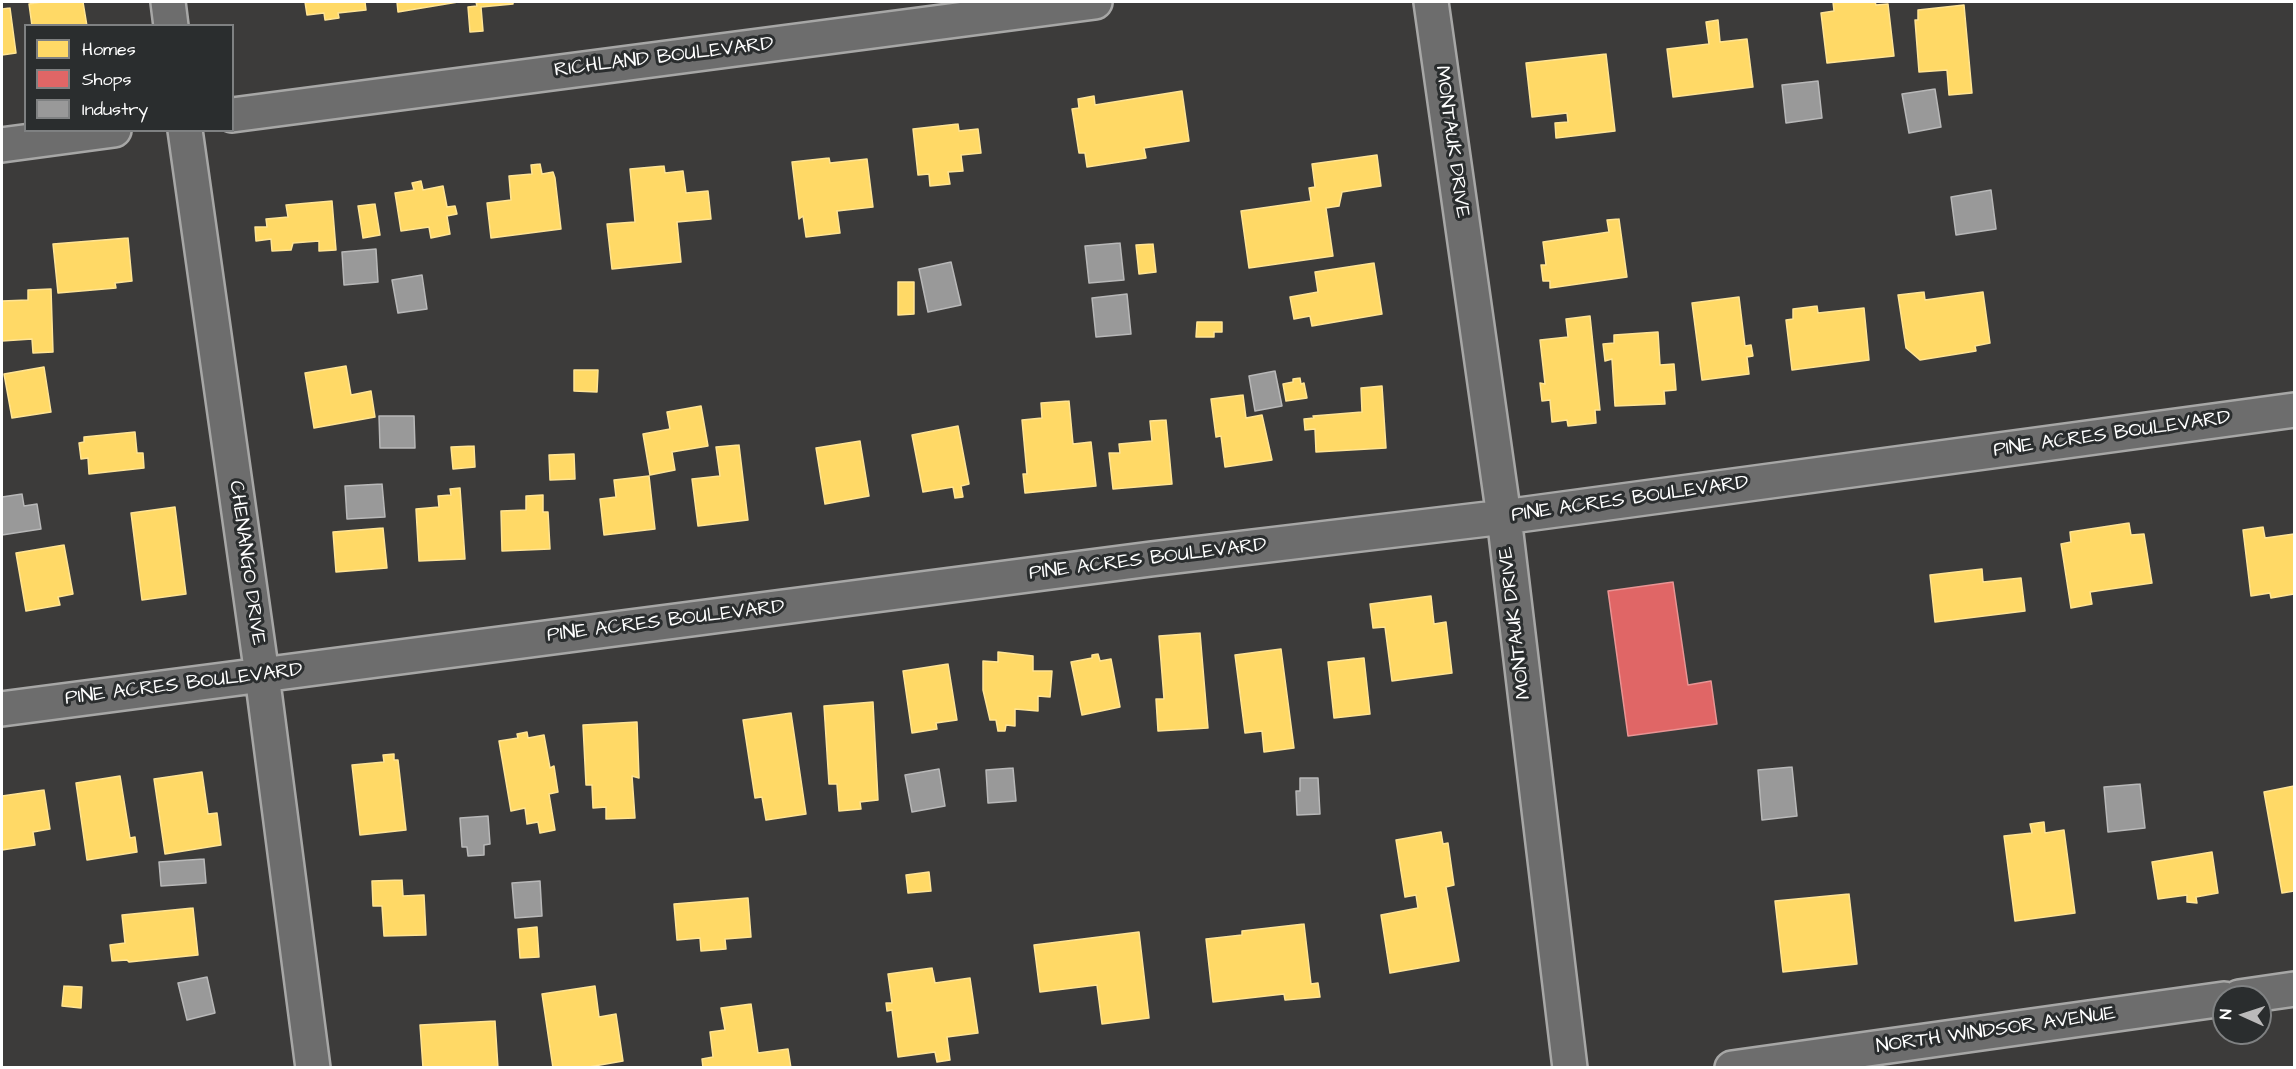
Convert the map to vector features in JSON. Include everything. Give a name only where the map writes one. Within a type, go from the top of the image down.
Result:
[{"type":"street","points":[[168,2],[171,24]]},
{"type":"street","name":"RICHLAND BOULEVARD","points":[[234,115],[1095,2]]},
{"type":"street","name":"MONTAUK DRIVE","points":[[1431,2],[1504,517],[1570,1068]]},
{"type":"street","points":[[2,145],[99,132]]},
{"type":"street","name":"CHENANGO DRIVE","points":[[185,132],[262,675],[313,1068]]},
{"type":"street","name":"PINE ACRES BOULEVARD","points":[[2,709],[1139,560],[1504,517],[2295,410]]},
{"type":"street","points":[[2272,992],[2295,989]]},
{"type":"street","name":"NORTH WINDSOR AVENUE","points":[[1732,1068],[2212,1001]]},
{"type":"building: Homes","points":[[83,2],[87,24],[32,24],[29,4]]},
{"type":"building: Homes","points":[[305,2],[365,2],[366,10],[338,13],[339,18],[325,20],[324,13],[307,15]]},
{"type":"building: Homes","points":[[397,2],[458,2],[398,12]]},
{"type":"building: Homes","points":[[476,2],[513,2],[513,4],[481,7],[483,31],[470,32],[468,7],[477,6]]},
{"type":"building: Homes","points":[[1833,2],[1888,4],[1894,56],[1827,63],[1821,13],[1834,11]]},
{"type":"building: Homes","points":[[1964,5],[1972,93],[1949,95],[1947,70],[1919,72],[1915,20],[1918,20],[1918,10]]},
{"type":"building: Homes","points":[[10,8],[16,53],[2,55],[2,9]]},
{"type":"building: Homes","points":[[1718,20],[1720,42],[1747,39],[1753,87],[1673,97],[1667,49],[1709,44],[1706,22]]},
{"type":"building: Homes","points":[[1606,54],[1615,131],[1556,138],[1555,123],[1568,122],[1567,113],[1532,117],[1526,63]]},
{"type":"building: Homes","points":[[1182,91],[1189,141],[1144,148],[1146,158],[1087,167],[1085,153],[1079,153],[1072,109],[1079,108],[1078,99],[1094,96],[1095,105]]},
{"type":"building: Homes","points":[[958,124],[959,131],[978,129],[981,153],[961,155],[963,171],[948,172],[950,184],[930,186],[929,174],[918,175],[913,129]]},
{"type":"building: Homes","points":[[1377,155],[1381,186],[1342,192],[1339,206],[1326,208],[1333,256],[1249,268],[1241,211],[1311,201],[1309,188],[1315,187],[1312,164]]},
{"type":"building: Homes","points":[[829,158],[830,163],[867,159],[873,207],[837,211],[840,233],[806,237],[803,216],[799,219],[792,162]]},
{"type":"building: Homes","points":[[540,164],[542,174],[553,172],[555,178],[561,229],[491,238],[487,203],[511,200],[509,176],[532,174],[531,165]]},
{"type":"building: Homes","points":[[664,166],[665,173],[683,171],[686,193],[708,191],[711,219],[677,222],[681,262],[612,269],[607,224],[635,222],[630,169]]},
{"type":"building: Homes","points":[[421,181],[423,190],[443,186],[447,207],[455,206],[457,214],[447,216],[450,234],[431,238],[429,227],[401,231],[395,193],[414,190],[412,183]]},
{"type":"building: Homes","points":[[332,201],[336,250],[319,251],[319,241],[293,243],[291,250],[272,251],[271,239],[256,241],[255,227],[267,227],[266,219],[288,217],[286,205]]},
{"type":"building: Homes","points":[[375,204],[380,235],[363,238],[358,206]]},
{"type":"building: Homes","points":[[1619,219],[1627,277],[1550,288],[1550,281],[1543,281],[1541,265],[1546,265],[1543,242],[1609,232],[1607,220]]},
{"type":"building: Homes","points":[[128,238],[132,281],[115,283],[116,288],[58,293],[53,244]]},
{"type":"building: Homes","points":[[1153,244],[1156,272],[1139,274],[1136,245]]},
{"type":"building: Homes","points":[[1374,263],[1382,314],[1312,326],[1310,316],[1294,319],[1290,297],[1318,292],[1315,272]]},
{"type":"building: Homes","points":[[898,282],[914,282],[914,314],[898,315]]},
{"type":"building: Homes","points":[[51,289],[53,352],[33,353],[32,339],[2,341],[2,301],[28,300],[28,290]]},
{"type":"building: Homes","points":[[1924,292],[1925,300],[1983,292],[1990,343],[1975,346],[1976,351],[1920,360],[1906,348],[1898,295]]},
{"type":"building: Homes","points":[[1739,297],[1745,346],[1751,345],[1753,356],[1747,357],[1749,374],[1702,380],[1692,303]]},
{"type":"building: Homes","points":[[1817,306],[1818,313],[1864,308],[1869,360],[1792,370],[1786,320],[1793,319],[1793,309]]},
{"type":"building: Homes","points":[[1590,316],[1600,410],[1595,410],[1596,423],[1568,426],[1567,420],[1552,422],[1550,400],[1542,401],[1540,383],[1545,384],[1540,340],[1568,337],[1566,319]]},
{"type":"building: Homes","points":[[1197,322],[1222,322],[1222,332],[1214,332],[1214,337],[1196,337]]},
{"type":"building: Homes","points":[[1658,332],[1660,365],[1674,364],[1676,390],[1664,391],[1665,404],[1615,406],[1612,359],[1605,361],[1603,344],[1614,343],[1614,335]]},
{"type":"building: Homes","points":[[346,366],[351,395],[371,391],[375,417],[314,428],[305,373]]},
{"type":"building: Homes","points":[[44,367],[51,412],[12,418],[4,374]]},
{"type":"building: Homes","points":[[574,370],[598,370],[597,392],[574,391]]},
{"type":"building: Homes","points":[[1300,378],[1301,384],[1304,383],[1307,398],[1286,401],[1283,384]]},
{"type":"building: Homes","points":[[1382,386],[1386,448],[1316,452],[1315,429],[1305,430],[1304,419],[1314,418],[1313,416],[1362,412],[1361,388]]},
{"type":"building: Homes","points":[[1243,395],[1246,418],[1262,415],[1272,460],[1225,467],[1221,436],[1216,437],[1211,399]]},
{"type":"building: Homes","points":[[1069,401],[1073,444],[1091,442],[1096,486],[1025,493],[1023,474],[1027,474],[1022,420],[1042,418],[1041,403]]},
{"type":"building: Homes","points":[[701,406],[708,446],[672,452],[675,470],[650,475],[643,434],[670,429],[667,412]]},
{"type":"building: Homes","points":[[1166,420],[1172,484],[1113,489],[1109,453],[1120,453],[1119,444],[1152,441],[1150,421]]},
{"type":"building: Homes","points":[[958,426],[969,484],[961,486],[963,497],[955,498],[953,487],[923,492],[912,435]]},
{"type":"building: Homes","points":[[135,432],[137,453],[143,453],[144,468],[89,474],[88,458],[81,459],[79,443],[84,442],[84,437]]},
{"type":"building: Homes","points":[[860,441],[869,496],[825,504],[816,448]]},
{"type":"building: Homes","points":[[739,445],[748,520],[698,526],[692,479],[720,476],[716,447]]},
{"type":"building: Homes","points":[[474,446],[475,467],[453,469],[451,447]]},
{"type":"building: Homes","points":[[574,454],[575,479],[550,480],[549,455]]},
{"type":"building: Homes","points":[[649,476],[655,529],[604,535],[600,499],[616,497],[614,480]]},
{"type":"building: Homes","points":[[460,488],[465,559],[419,561],[416,509],[439,507],[438,496],[451,495],[450,489]]},
{"type":"building: Homes","points":[[543,495],[543,512],[548,512],[550,549],[502,551],[501,511],[526,510],[526,496]]},
{"type":"building: Homes","points":[[175,507],[186,594],[142,600],[131,513]]},
{"type":"building: Homes","points":[[2129,523],[2131,535],[2144,534],[2152,583],[2090,592],[2092,604],[2071,608],[2061,544],[2071,542],[2070,532]]},
{"type":"building: Homes","points":[[2263,527],[2265,538],[2294,534],[2294,594],[2271,598],[2270,593],[2251,596],[2243,530]]},
{"type":"building: Homes","points":[[383,528],[387,568],[336,572],[333,532]]},
{"type":"building: Homes","points":[[64,545],[73,594],[58,597],[60,605],[26,611],[16,553]]},
{"type":"building: Homes","points":[[1982,569],[1983,582],[2021,578],[2025,611],[1935,622],[1930,575]]},
{"type":"building: Homes","points":[[1431,596],[1434,624],[1446,622],[1452,673],[1392,681],[1385,627],[1373,628],[1370,604]]},
{"type":"building: Homes","points":[[1200,633],[1208,728],[1158,731],[1156,699],[1164,699],[1159,636]]},
{"type":"building: Homes","points":[[1281,649],[1294,748],[1264,752],[1262,731],[1245,733],[1235,655]]},
{"type":"building: Homes","points":[[998,652],[1033,656],[1033,671],[1052,671],[1050,697],[1038,696],[1038,711],[1015,709],[1015,726],[1006,725],[1005,731],[998,731],[996,720],[990,720],[983,690],[983,661],[998,662]]},
{"type":"building: Homes","points":[[1098,654],[1100,661],[1111,659],[1120,707],[1082,715],[1071,662],[1092,658],[1092,655]]},
{"type":"building: Homes","points":[[1364,658],[1370,714],[1334,718],[1328,662]]},
{"type":"building: Homes","points":[[948,664],[957,720],[936,723],[937,729],[912,733],[903,671]]},
{"type":"building: Homes","points":[[873,702],[878,800],[860,802],[861,809],[839,811],[837,784],[829,784],[824,706]]},
{"type":"building: Homes","points":[[791,713],[806,814],[766,820],[762,797],[755,798],[743,720]]},
{"type":"building: Homes","points":[[637,722],[639,778],[632,776],[635,818],[606,819],[606,807],[593,808],[592,785],[586,785],[583,725]]},
{"type":"building: Homes","points":[[527,732],[528,738],[544,735],[550,768],[554,766],[558,792],[549,794],[555,830],[540,833],[538,822],[527,824],[525,808],[511,811],[499,741],[518,738],[517,734]]},
{"type":"building: Homes","points":[[394,754],[394,760],[398,760],[406,830],[360,835],[352,765],[384,762],[383,755]]},
{"type":"building: Homes","points":[[202,772],[208,814],[217,813],[221,845],[165,854],[154,779]]},
{"type":"building: Homes","points":[[120,776],[130,838],[135,837],[137,852],[87,860],[76,783]]},
{"type":"building: Homes","points":[[2294,786],[2294,891],[2282,893],[2264,792]]},
{"type":"building: Homes","points":[[44,790],[50,829],[33,832],[35,845],[2,850],[2,796]]},
{"type":"building: Homes","points":[[2044,822],[2045,833],[2064,830],[2075,913],[2015,921],[2004,836],[2032,833],[2030,824]]},
{"type":"building: Homes","points":[[1441,832],[1443,844],[1448,843],[1454,885],[1446,887],[1459,961],[1390,973],[1381,915],[1418,908],[1416,895],[1405,897],[1396,840]]},
{"type":"building: Homes","points":[[2212,852],[2218,893],[2196,897],[2197,903],[2187,902],[2187,895],[2158,899],[2152,862]]},
{"type":"building: Homes","points":[[929,872],[931,891],[908,893],[906,875]]},
{"type":"building: Homes","points":[[402,880],[403,896],[424,895],[426,935],[384,936],[382,906],[373,906],[372,881]]},
{"type":"building: Homes","points":[[1849,894],[1857,964],[1783,972],[1775,901]]},
{"type":"building: Homes","points":[[748,898],[751,937],[725,939],[726,949],[701,951],[700,938],[677,940],[674,904]]},
{"type":"building: Homes","points":[[193,908],[198,955],[129,962],[127,960],[112,961],[110,945],[125,943],[122,915]]},
{"type":"building: Homes","points":[[1304,924],[1311,984],[1318,983],[1320,997],[1285,1000],[1284,994],[1213,1002],[1206,939],[1242,935],[1242,931]]},
{"type":"building: Homes","points":[[537,927],[539,957],[520,958],[518,929]]},
{"type":"building: Homes","points":[[1139,932],[1149,1018],[1102,1024],[1097,985],[1040,992],[1034,945]]},
{"type":"building: Homes","points":[[932,968],[935,983],[970,978],[978,1033],[947,1037],[950,1060],[937,1062],[935,1052],[898,1057],[892,1010],[887,1011],[886,1003],[892,1003],[888,974]]},
{"type":"building: Homes","points":[[64,986],[82,987],[81,1008],[62,1006]]},
{"type":"building: Homes","points":[[595,986],[599,1017],[616,1014],[623,1061],[583,1068],[553,1068],[542,994]]},
{"type":"building: Homes","points":[[751,1004],[758,1053],[788,1049],[791,1068],[703,1068],[702,1059],[713,1057],[710,1032],[725,1030],[721,1008]]},
{"type":"building: Homes","points":[[495,1021],[498,1068],[423,1068],[420,1025]]},
{"type":"building: Shops","points":[[1673,582],[1688,685],[1711,681],[1717,724],[1628,736],[1608,591]]},
{"type":"building: Industry","points":[[1818,81],[1822,118],[1786,123],[1782,85]]},
{"type":"building: Industry","points":[[1935,89],[1941,127],[1909,133],[1902,94]]},
{"type":"building: Industry","points":[[1991,190],[1996,229],[1956,235],[1951,197]]},
{"type":"building: Industry","points":[[1120,243],[1124,280],[1089,283],[1085,246]]},
{"type":"building: Industry","points":[[376,249],[378,282],[344,285],[342,252]]},
{"type":"building: Industry","points":[[951,262],[961,305],[928,312],[919,269]]},
{"type":"building: Industry","points":[[422,275],[427,309],[398,313],[392,280]]},
{"type":"building: Industry","points":[[1127,294],[1131,334],[1096,337],[1092,298]]},
{"type":"building: Industry","points":[[1275,371],[1282,406],[1255,411],[1249,376]]},
{"type":"building: Industry","points":[[379,416],[414,416],[415,448],[380,448]]},
{"type":"building: Industry","points":[[382,484],[385,517],[347,519],[345,486]]},
{"type":"building: Industry","points":[[22,494],[24,506],[37,504],[41,529],[2,535],[2,497]]},
{"type":"building: Industry","points":[[1792,767],[1797,816],[1762,820],[1758,770]]},
{"type":"building: Industry","points":[[1013,768],[1016,801],[988,803],[986,770]]},
{"type":"building: Industry","points":[[939,769],[945,806],[912,812],[905,775]]},
{"type":"building: Industry","points":[[1300,778],[1318,778],[1320,814],[1297,815],[1296,791],[1300,791]]},
{"type":"building: Industry","points":[[2140,784],[2145,828],[2108,832],[2104,787]]},
{"type":"building: Industry","points":[[488,816],[490,844],[484,845],[484,855],[468,856],[467,847],[462,847],[460,818]]},
{"type":"building: Industry","points":[[204,859],[206,883],[161,886],[159,862]]},
{"type":"building: Industry","points":[[540,881],[542,916],[515,918],[512,883]]},
{"type":"building: Industry","points":[[207,977],[215,1013],[187,1020],[178,983]]}]
